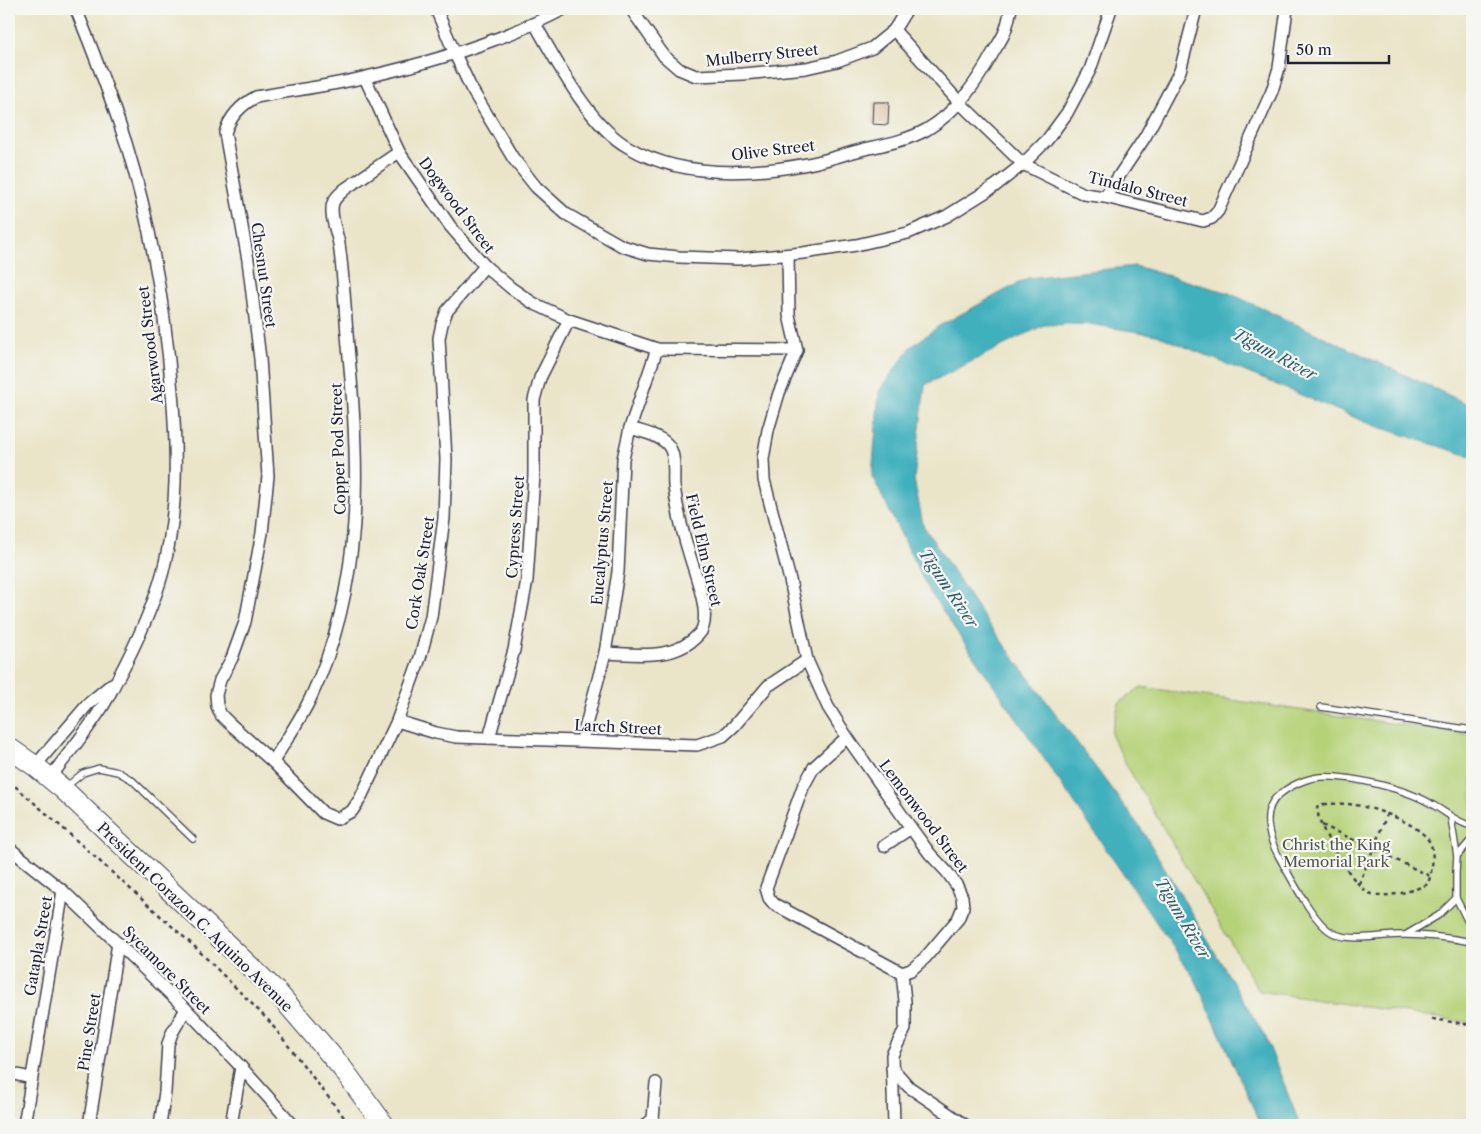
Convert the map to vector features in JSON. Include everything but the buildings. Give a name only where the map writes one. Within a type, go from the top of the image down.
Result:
[{"type":"highway","name":"President Corazon C. Aquino Avenue","points":[[9,748],[49,778],[277,992],[342,1068],[384,1125]]},
{"type":"street","name":"Agarwood Street","points":[[49,778],[100,711],[134,648],[148,614],[163,573],[171,536],[176,438],[166,331],[146,222],[123,136],[102,71],[76,9]]},
{"type":"street","points":[[436,9],[471,88],[513,158],[536,187],[566,214],[622,246],[648,254],[679,257],[738,258],[788,255],[856,245],[908,233],[947,216],[994,186],[1023,164],[1047,140],[1067,113],[1090,70],[1111,9]]},
{"type":"street","name":"Chesnut Street","points":[[273,762],[221,715],[217,706],[216,695],[220,680],[232,658],[244,622],[262,533],[268,476],[260,359],[248,260],[225,133],[228,124],[245,103],[256,97],[365,78],[455,54],[534,24],[564,9]]},
{"type":"street","name":"Mulberry Street","points":[[631,9],[664,56],[679,69],[696,76],[797,69],[837,61],[872,48],[894,30],[907,9]]},
{"type":"street","name":"Olive Street","points":[[534,24],[567,80],[599,123],[626,146],[648,158],[681,166],[718,171],[755,171],[803,165],[907,139],[926,130],[960,103],[981,75],[1005,32],[1011,9]]},
{"type":"street","points":[[1105,197],[1145,137],[1180,71],[1196,9]]},
{"type":"street","name":"Tindalo Street","points":[[894,30],[960,103],[1023,164],[1084,194],[1105,197],[1203,221],[1212,218],[1218,211],[1272,91],[1279,68],[1287,9]]},
{"type":"street","name":"Dogwood Street","points":[[365,78],[400,152],[450,226],[485,266],[511,288],[533,303],[569,320],[657,349],[797,350]]},
{"type":"street","name":"Copper Pod Street","points":[[273,762],[311,698],[325,664],[340,612],[352,550],[356,510],[356,451],[339,244],[333,203],[345,189],[400,152]]},
{"type":"street","points":[[788,255],[789,315],[797,350]]},
{"type":"street","name":"Cork Oak Street","points":[[273,762],[323,813],[337,819],[352,811],[360,799],[398,721],[420,658],[430,617],[444,518],[446,459],[439,338],[447,311],[485,266]]},
{"type":"street","name":"Cypress Street","points":[[489,738],[514,650],[528,580],[534,475],[534,400],[540,378],[569,320]]},
{"type":"street","name":"Eucalyptus Street","points":[[582,740],[605,653],[618,572],[623,459],[630,428],[657,349]]},
{"type":"street","name":"Lemonwood Street","points":[[797,350],[779,393],[768,430],[763,458],[764,480],[790,580],[807,660],[828,707],[847,737],[910,828],[957,886],[962,897],[963,907],[958,919],[925,958],[911,970],[902,973]]},
{"type":"street","name":"Field Elm Street","points":[[605,653],[648,654],[675,652],[703,630],[704,620],[701,594],[688,553],[680,517],[674,484],[672,451],[668,444],[662,440],[630,428]]},
{"type":"street","name":"Larch Street","points":[[398,721],[436,734],[456,737],[697,745],[724,736],[768,686],[807,660]]},
{"type":"street","name":"Agarwood Street","points":[[49,778],[88,704],[117,680]]},
{"type":"street","points":[[847,737],[814,767],[810,774],[766,888],[769,898],[774,904],[902,973],[905,1009],[904,1029],[892,1055],[894,1125]]},
{"type":"street","points":[[884,846],[910,828]]},
{"type":"street","name":"Sycamore Street","points":[[9,848],[63,891],[186,1009],[293,1125]]},
{"type":"street","name":"Gatapla Street","points":[[24,1125],[63,891]]},
{"type":"street","name":"Pine Street","points":[[89,1125],[118,943]]},
{"type":"street","points":[[160,1125],[165,1092],[168,1044],[186,1009]]},
{"type":"street","points":[[231,1125],[241,1067]]},
{"type":"street","points":[[892,1068],[899,1078],[915,1092],[965,1125]]},
{"type":"street","points":[[9,1073],[31,1078]]},
{"type":"street","points":[[646,1125],[652,1119],[656,1083]]},
{"type":"lane","points":[[1321,707],[1472,730]]},
{"type":"lane","points":[[49,778],[83,773],[99,768],[118,772],[132,780],[193,839]]},
{"type":"lane","points":[[1472,826],[1451,818],[1432,804],[1382,786],[1357,779],[1319,777],[1290,786],[1274,798],[1269,809],[1268,820],[1271,842],[1302,897],[1319,920],[1332,933],[1346,937],[1405,934],[1472,942]]},
{"type":"lane","points":[[1451,818],[1457,856],[1456,898],[1472,930]]},
{"type":"lane","points":[[1457,856],[1472,839]]},
{"type":"lane","points":[[1405,934],[1439,915],[1456,898]]},
{"type":"path","points":[[9,781],[202,954],[269,1022],[350,1125]]},
{"type":"path","points":[[1324,804],[1355,805],[1387,814],[1422,831],[1432,848],[1428,884],[1412,892],[1373,895],[1365,892],[1346,868],[1322,825],[1318,818],[1318,807],[1324,804]]},
{"type":"path","points":[[1359,884],[1387,814]]},
{"type":"path","points":[[1322,825],[1430,876]]},
{"type":"path","points":[[1432,1019],[1472,1025]]},
{"type":"green space","name":"Christ the King Memorial Park","points":[[1141,687],[1472,735],[1472,1023],[1259,991],[1127,766],[1111,734],[1119,703]]},
{"type":"water","name":"Tigum River","points":[[1135,266],[1229,293],[1472,406],[1472,457],[1373,425],[1157,335],[1089,324],[1044,325],[925,385],[914,479],[923,525],[980,612],[1142,830],[1266,1038],[1300,1125],[1261,1125],[1195,979],[929,591],[872,476],[879,391],[911,347],[939,326],[1028,278]]}]
